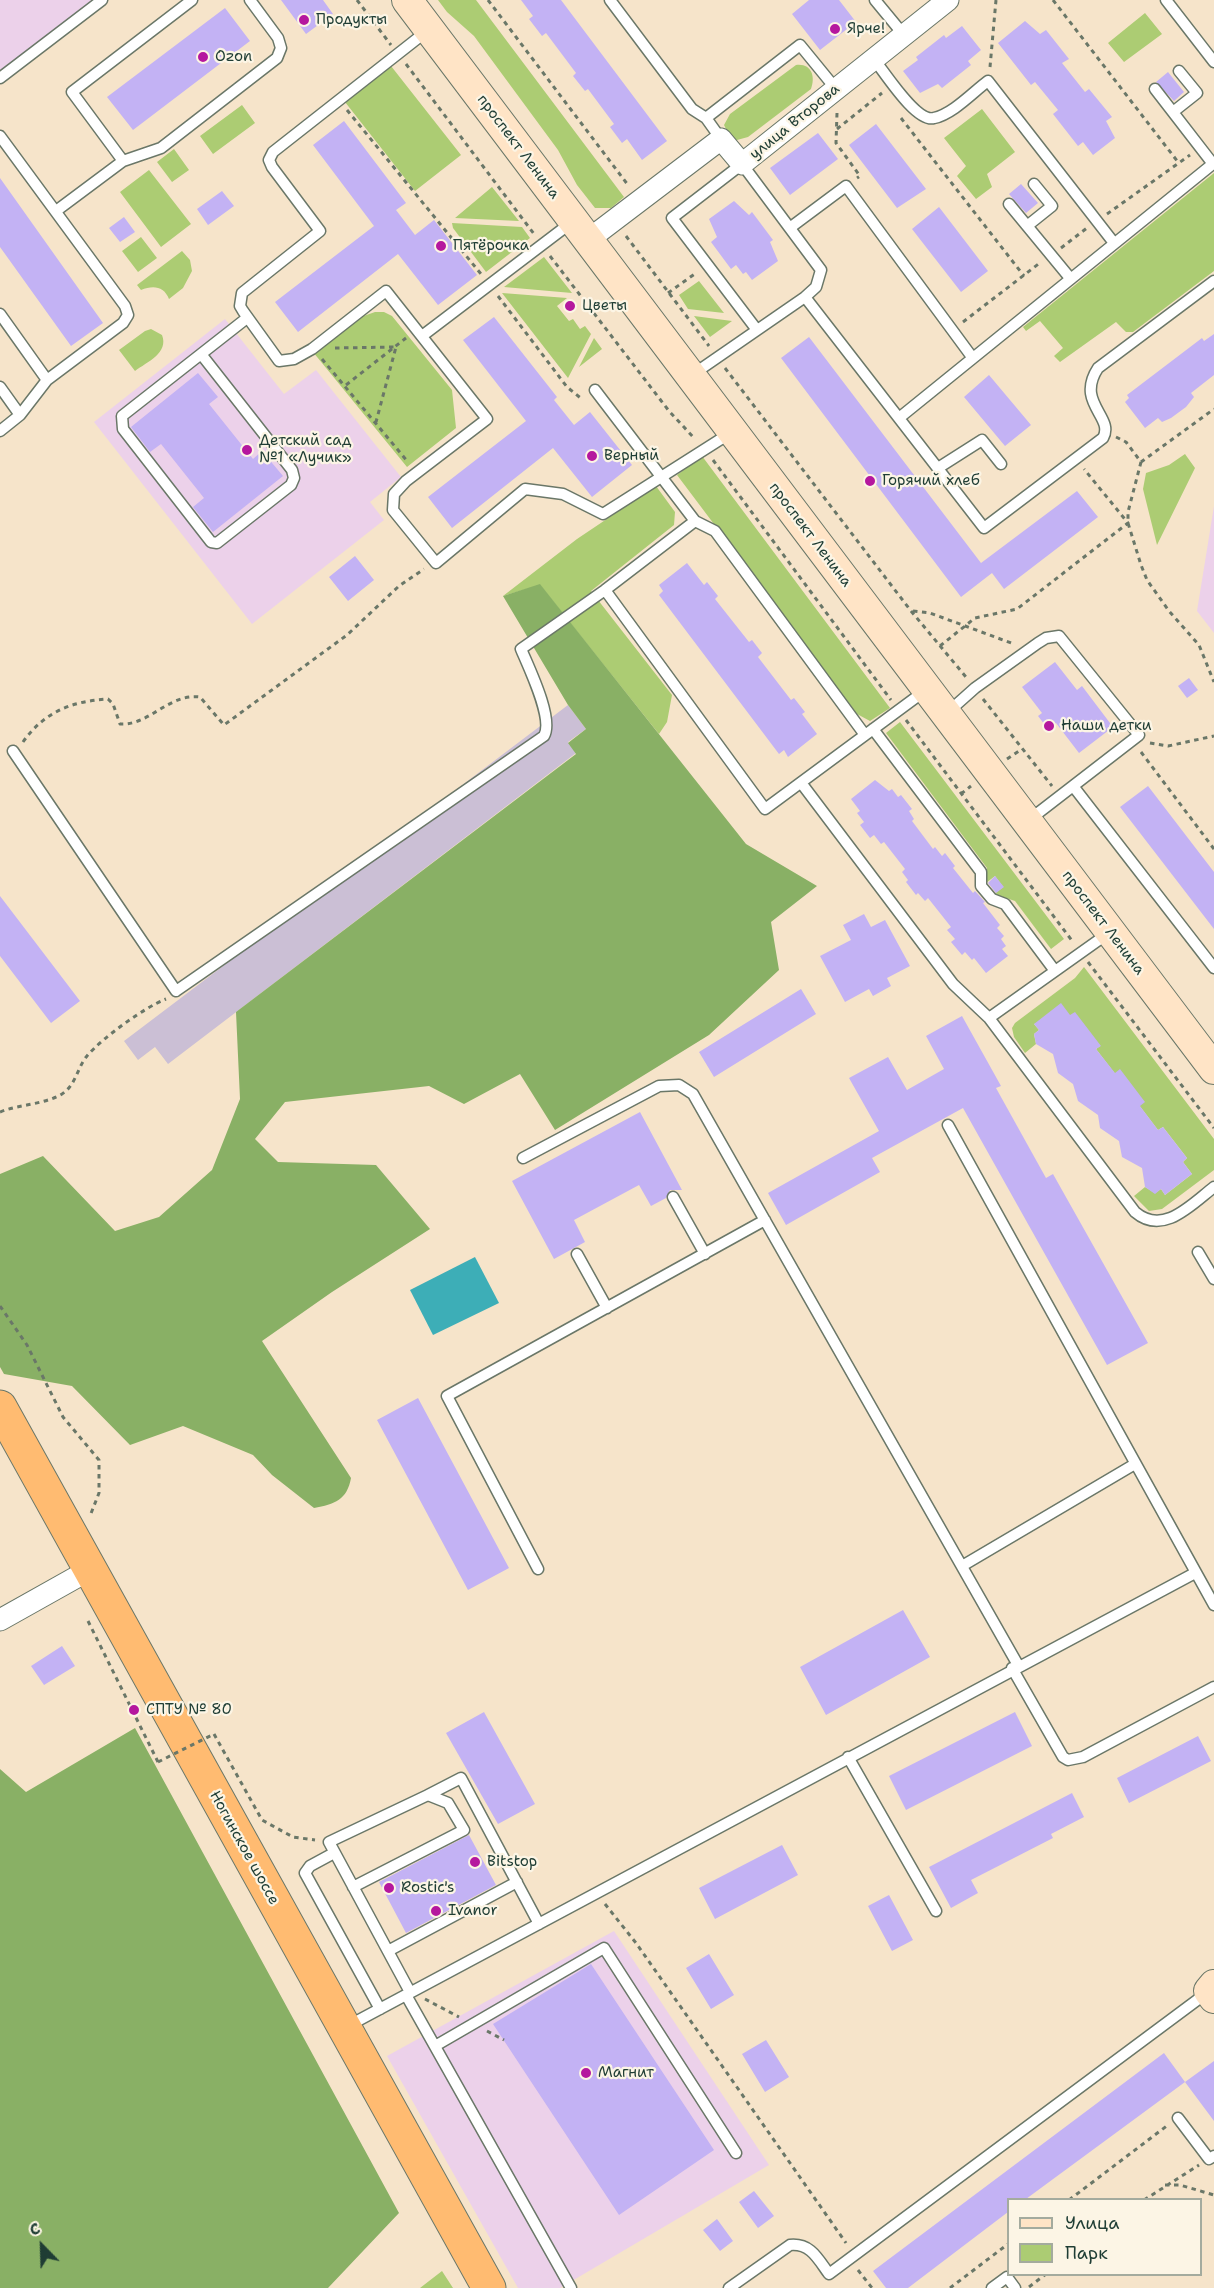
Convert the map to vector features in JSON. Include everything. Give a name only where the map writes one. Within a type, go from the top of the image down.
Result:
[{"type":"highway","name":"Ногинское шоссе","points":[[0,1407],[79,1565],[489,2288]]},
{"type":"main road","name":"проспект Ленина","points":[[407,0],[1214,1069]]},
{"type":"street","name":"улица Второва","points":[[722,140],[742,165],[867,62],[948,0]]},
{"type":"street","points":[[581,231],[614,220],[722,140]]},
{"type":"street","points":[[0,1620],[79,1565]]},
{"type":"lane","points":[[0,78],[102,0]]},
{"type":"lane","points":[[123,161],[72,92],[192,0]]},
{"type":"lane","points":[[56,211],[123,161],[161,148],[276,58],[281,48],[278,38],[250,0]]},
{"type":"lane","points":[[610,0],[693,109],[706,118],[722,140]]},
{"type":"lane","points":[[875,0],[903,34]]},
{"type":"lane","points":[[1166,0],[1214,62]]},
{"type":"lane","points":[[429,29],[273,152],[269,160],[320,231],[242,293],[240,306],[279,361],[294,359],[312,349],[386,291],[487,419],[417,472],[394,494],[392,507],[436,563],[525,489],[563,494],[603,514],[733,431]]},
{"type":"lane","points":[[706,118],[800,45],[836,89]]},
{"type":"lane","points":[[867,62],[914,110],[929,119],[944,114],[988,81],[1114,243]]},
{"type":"lane","points":[[1173,112],[1197,93],[1179,71]]},
{"type":"lane","points":[[899,418],[1214,164],[1155,89]]},
{"type":"lane","points":[[0,136],[125,306],[128,315],[123,323],[47,380],[20,415],[0,430]]},
{"type":"lane","points":[[691,376],[805,297],[816,287],[821,270],[791,227],[742,165],[672,218],[757,330]]},
{"type":"lane","points":[[1027,226],[1052,206],[1034,184]]},
{"type":"lane","points":[[791,227],[846,186],[972,357]]},
{"type":"lane","points":[[1009,204],[1070,278]]},
{"type":"lane","points":[[419,333],[542,245],[581,231]]},
{"type":"lane","points":[[805,297],[984,528],[1076,459],[1106,433],[1089,391],[1090,382],[1098,368],[1214,281]]},
{"type":"lane","points":[[0,314],[47,380]]},
{"type":"lane","points":[[201,354],[292,470],[294,478],[291,485],[217,543],[211,542],[123,429],[121,423],[122,416],[201,354],[247,318]]},
{"type":"lane","points":[[0,387],[20,415]]},
{"type":"lane","points":[[595,390],[696,521],[715,531],[869,732],[981,872],[981,886],[992,899],[1005,904],[1055,971]]},
{"type":"lane","points":[[938,468],[982,440],[1001,464]]},
{"type":"lane","points":[[13,751],[177,991],[544,736],[547,727],[546,714],[521,649],[605,590],[696,521]]},
{"type":"lane","points":[[605,590],[765,809],[802,784],[926,689]]},
{"type":"lane","points":[[946,714],[975,688],[1054,635],[1064,639],[1139,735],[1026,822]]},
{"type":"lane","points":[[802,784],[953,984],[989,1018],[1135,1212],[1143,1219],[1159,1221],[1174,1218],[1214,1187]]},
{"type":"lane","points":[[1073,786],[1214,968]]},
{"type":"lane","points":[[989,1018],[1110,932]]},
{"type":"lane","points":[[523,1158],[652,1090],[669,1084],[679,1085],[693,1094],[962,1566],[1063,1757],[1068,1760],[1083,1757],[1214,1687]]},
{"type":"lane","points":[[948,1125],[1214,1605]]},
{"type":"lane","points":[[673,1197],[705,1254]]},
{"type":"lane","points":[[538,1569],[447,1396],[765,1220]]},
{"type":"lane","points":[[1198,1252],[1214,1279]]},
{"type":"lane","points":[[577,1254],[607,1308]]},
{"type":"lane","points":[[962,1566],[1135,1464]]},
{"type":"lane","points":[[343,2028],[1015,1667],[1195,1573]]},
{"type":"lane","points":[[848,1757],[936,1911]]},
{"type":"lane","points":[[539,1924],[461,1778],[329,1842],[388,1951],[435,2046],[571,2288]]},
{"type":"lane","points":[[353,1887],[464,1830],[447,1803],[428,1795]]},
{"type":"lane","points":[[334,1853],[310,1866],[305,1873],[380,2009]]},
{"type":"lane","points":[[388,1951],[517,1882]]},
{"type":"lane","points":[[435,2046],[604,1948],[736,2153]]},
{"type":"lane","points":[[729,2288],[790,2245],[798,2244],[812,2251],[829,2274],[1212,1991]]},
{"type":"lane","points":[[1178,2118],[1211,2157]]},
{"type":"lane","points":[[992,2288],[1007,2277],[1015,2288]]},
{"type":"path","points":[[357,0],[669,411],[704,449],[1214,1128]]},
{"type":"path","points":[[488,0],[640,200]]},
{"type":"path","points":[[988,81],[996,0]]},
{"type":"path","points":[[1053,0],[1179,163]]},
{"type":"path","points":[[867,62],[889,102]]},
{"type":"path","points":[[836,89],[837,143],[860,176],[846,186]]},
{"type":"path","points":[[837,129],[882,93]]},
{"type":"path","points":[[896,111],[1024,276]]},
{"type":"path","points":[[952,330],[1200,147]]},
{"type":"path","points":[[614,220],[911,611],[1060,796]]},
{"type":"path","points":[[668,293],[707,265]]},
{"type":"path","points":[[346,385],[396,347],[419,333]]},
{"type":"path","points":[[312,349],[396,347]]},
{"type":"path","points":[[376,422],[396,347]]},
{"type":"path","points":[[312,349],[346,385],[417,472]]},
{"type":"path","points":[[940,646],[975,618],[1017,609],[1128,523],[1130,502],[1141,462],[1214,409]]},
{"type":"path","points":[[1106,433],[1126,442],[1141,462]]},
{"type":"path","points":[[1076,459],[1128,523],[1147,580],[1169,611],[1199,645],[1214,682]]},
{"type":"path","points":[[13,751],[38,722],[59,709],[83,701],[108,699],[113,704],[120,724],[128,725],[173,700],[200,697],[224,725],[347,635],[399,586],[436,563]]},
{"type":"path","points":[[911,611],[930,613],[1029,650]]},
{"type":"path","points":[[1132,740],[1168,746],[1214,736]]},
{"type":"path","points":[[1132,740],[1214,849]]},
{"type":"path","points":[[0,1112],[17,1106],[50,1100],[63,1093],[72,1085],[86,1057],[102,1041],[152,1005],[167,999],[177,991]]},
{"type":"path","points":[[0,1306],[27,1345],[63,1417],[99,1460],[99,1493],[79,1565],[158,1762],[214,1734],[262,1820],[293,1837],[329,1842]]},
{"type":"path","points":[[595,1894],[610,1909],[636,1943],[872,2288]]},
{"type":"path","points":[[1070,2198],[1178,2118]]},
{"type":"path","points":[[1145,2198],[1211,2157]]},
{"type":"path","points":[[1163,2185],[1180,2185],[1214,2195]]},
{"type":"path","points":[[950,2288],[1007,2245]]},
{"type":"path","points":[[1028,2288],[1043,2276]]},
{"type":"shaded area","points":[[0,0],[102,0],[0,78]]},
{"type":"shaded area","name":"Детский сад №1 «Лучик»","points":[[225,319],[284,394],[316,370],[401,477],[370,502],[384,520],[252,624],[94,422]]},
{"type":"shaded area","points":[[1214,506],[1214,633],[1197,611]]},
{"type":"shaded area","points":[[568,705],[586,729],[568,742],[576,753],[168,1064],[155,1047],[138,1060],[124,1041]]},
{"type":"shaded area","points":[[614,1931],[769,2165],[560,2288],[518,2288],[387,2056]]},
{"type":"green space","points":[[438,0],[476,0],[624,197],[611,208],[595,208],[577,185],[558,150],[474,36],[447,12]]},
{"type":"green space","points":[[1145,13],[1162,34],[1124,62],[1108,43]]},
{"type":"green space","points":[[796,65],[805,66],[811,71],[813,79],[811,89],[748,137],[731,139],[724,125],[730,114]]},
{"type":"green space","points":[[391,66],[461,155],[415,191],[345,102]]},
{"type":"green space","points":[[242,105],[255,123],[213,154],[200,136]]},
{"type":"green space","points":[[982,109],[1015,152],[987,174],[992,187],[976,199],[957,176],[966,166],[944,138]]},
{"type":"green space","points":[[174,149],[189,170],[172,182],[157,162]]},
{"type":"green space","points":[[149,170],[191,224],[161,247],[120,192]]},
{"type":"green space","points":[[1214,173],[1214,271],[1133,332],[1126,332],[1116,322],[1060,362],[1054,356],[1063,348],[1040,321],[1026,331],[1023,327]]},
{"type":"green space","points":[[492,187],[519,221],[455,218]]},
{"type":"green space","points":[[452,223],[522,227],[530,238],[486,272],[453,228]]},
{"type":"green space","points":[[141,237],[157,258],[138,272],[122,251]]},
{"type":"green space","points":[[182,251],[190,260],[192,271],[183,288],[169,299],[164,291],[158,288],[150,287],[141,290],[137,285]]},
{"type":"green space","points":[[544,257],[572,293],[504,287]]},
{"type":"green space","points":[[699,281],[724,313],[688,309],[679,295]]},
{"type":"green space","points":[[502,293],[567,298],[557,306],[569,321],[573,319],[580,329],[585,326],[591,334],[568,378]]},
{"type":"green space","points":[[375,312],[384,312],[392,316],[452,390],[456,428],[407,467],[313,352],[358,318]]},
{"type":"green space","points":[[694,316],[732,321],[710,337]]},
{"type":"green space","points":[[151,329],[162,335],[162,347],[156,356],[135,371],[119,350]]},
{"type":"green space","points":[[594,338],[602,349],[579,367]]},
{"type":"green space","points":[[1185,454],[1195,468],[1157,545],[1143,489],[1146,473],[1169,465]]},
{"type":"green space","points":[[702,456],[890,708],[870,721],[857,714],[677,475]]},
{"type":"green space","points":[[656,486],[675,512],[674,525],[591,591],[672,695],[667,722],[659,734],[540,585],[503,596],[577,539]]},
{"type":"green space","points":[[540,584],[746,844],[817,886],[771,922],[779,970],[709,1035],[555,1130],[520,1074],[464,1104],[429,1086],[285,1102],[255,1139],[278,1162],[376,1165],[430,1229],[332,1292],[262,1341],[351,1478],[343,1496],[334,1503],[314,1508],[272,1475],[253,1455],[183,1426],[130,1445],[72,1386],[4,1374],[0,1367],[0,1174],[43,1156],[115,1231],[159,1217],[212,1170],[240,1099],[236,1012],[576,754],[568,743],[586,729],[568,705],[503,596]]},
{"type":"green space","points":[[900,722],[1064,939],[1051,949],[1015,901],[994,894],[1003,887],[995,876],[986,883],[987,868],[886,733]]},
{"type":"green space","points":[[1084,967],[1214,1139],[1214,1170],[1162,1209],[1149,1211],[1134,1196],[1145,1187],[1155,1193],[1161,1189],[1165,1195],[1192,1174],[1183,1162],[1187,1158],[1163,1127],[1158,1130],[1096,1049],[1100,1046],[1070,1015],[1034,1024],[1039,1030],[1034,1034],[1036,1044],[1025,1053],[1014,1037],[1012,1028],[1015,1023],[1075,978]]},
{"type":"green space","points":[[135,1728],[399,2213],[328,2288],[0,2288],[0,1769],[26,1792]]},
{"type":"green space","points":[[442,2271],[453,2288],[420,2288]]},
{"type":"water","points":[[475,1257],[499,1303],[433,1335],[410,1290]]},
{"type":"building","points":[[281,0],[323,0],[333,14],[306,34]]},
{"type":"building","points":[[521,0],[561,0],[667,141],[642,160],[627,139],[622,143],[610,127],[614,124],[588,89],[585,91],[573,76],[576,73],[546,33],[542,36],[529,19],[533,16]]},
{"type":"building","points":[[809,0],[839,0],[856,22],[820,50],[792,14]]},
{"type":"building","points":[[225,8],[250,41],[133,130],[107,97]]},
{"type":"building","points":[[1025,21],[1040,34],[1046,30],[1069,59],[1062,63],[1085,92],[1089,89],[1112,117],[1106,121],[1115,138],[1093,155],[1083,142],[1078,146],[1053,114],[1058,110],[1035,82],[1031,85],[998,43]]},
{"type":"building","points":[[962,26],[981,50],[968,61],[971,65],[942,88],[938,84],[920,93],[903,71],[918,60],[916,57],[944,35],[946,38]]},
{"type":"building","points":[[1168,72],[1184,92],[1174,101],[1156,82]]},
{"type":"building","points":[[344,121],[406,203],[396,210],[415,235],[434,220],[477,275],[438,305],[398,254],[298,332],[275,302],[374,226],[313,145]]},
{"type":"building","points":[[876,124],[926,189],[897,208],[849,145]]},
{"type":"building","points":[[818,133],[838,159],[790,195],[770,168]]},
{"type":"building","points":[[0,178],[103,323],[71,346],[0,247]]},
{"type":"building","points":[[1021,184],[1038,203],[1026,213],[1009,194]]},
{"type":"building","points":[[222,191],[234,206],[208,225],[197,209]]},
{"type":"building","points":[[734,201],[749,215],[752,212],[773,240],[770,242],[778,261],[752,280],[736,265],[731,269],[711,242],[717,237],[709,219]]},
{"type":"building","points":[[939,207],[988,271],[961,292],[912,229]]},
{"type":"building","points":[[124,217],[135,232],[120,242],[109,228]]},
{"type":"building","points":[[494,317],[557,397],[554,400],[574,425],[590,412],[632,465],[592,497],[553,448],[452,528],[428,497],[526,421],[463,340]]},
{"type":"building","points":[[1214,334],[1214,375],[1191,393],[1194,397],[1186,407],[1162,422],[1158,418],[1145,428],[1125,402],[1129,398],[1127,395],[1202,338],[1204,341]]},
{"type":"building","points":[[809,337],[981,563],[1077,491],[1098,517],[1004,589],[992,573],[961,597],[781,358]]},
{"type":"building","points":[[198,373],[218,397],[209,404],[253,459],[262,451],[283,476],[213,532],[193,507],[204,498],[161,444],[150,452],[131,427]]},
{"type":"building","points":[[989,375],[1031,425],[1005,446],[964,397]]},
{"type":"building","points":[[355,556],[374,580],[348,601],[329,577]]},
{"type":"building","points":[[687,563],[704,585],[707,582],[718,596],[715,599],[749,642],[752,640],[762,653],[758,657],[791,700],[794,698],[805,712],[802,714],[817,734],[788,757],[784,750],[779,754],[659,595],[663,591],[659,585]]},
{"type":"building","points":[[1055,662],[1077,690],[1082,686],[1113,727],[1079,753],[1056,723],[1048,729],[1038,716],[1042,713],[1022,687]]},
{"type":"building","points":[[1189,678],[1198,690],[1187,698],[1178,686]]},
{"type":"building","points":[[875,780],[889,791],[892,789],[898,797],[901,795],[912,809],[909,811],[914,819],[912,821],[933,849],[935,847],[942,856],[945,853],[955,866],[953,868],[973,893],[975,891],[985,902],[983,903],[1000,925],[997,928],[1004,936],[1001,939],[1006,946],[1002,949],[1008,956],[986,973],[974,958],[972,960],[965,952],[962,955],[951,942],[955,939],[947,930],[951,927],[928,898],[925,901],[918,893],[916,895],[906,882],[908,880],[902,872],[905,869],[884,842],[881,844],[874,835],[870,838],[860,825],[864,822],[857,813],[860,811],[851,799]]},
{"type":"building","points":[[1148,786],[1214,872],[1214,929],[1120,807]]},
{"type":"building","points":[[995,876],[1004,887],[996,893],[988,883]]},
{"type":"building","points":[[0,896],[80,1001],[51,1023],[0,956]]},
{"type":"building","points":[[864,914],[871,927],[885,920],[910,966],[887,978],[891,986],[873,996],[869,989],[845,1002],[820,956],[851,940],[843,925]]},
{"type":"building","points":[[801,989],[816,1014],[714,1077],[699,1052]]},
{"type":"building","points":[[1061,1003],[1070,1015],[1075,1012],[1101,1046],[1096,1049],[1115,1073],[1120,1069],[1145,1102],[1140,1106],[1158,1130],[1163,1127],[1187,1158],[1183,1162],[1192,1174],[1165,1195],[1161,1189],[1155,1194],[1145,1187],[1142,1168],[1122,1157],[1119,1141],[1100,1128],[1098,1115],[1078,1101],[1073,1084],[1058,1073],[1053,1054],[1036,1044],[1034,1034],[1039,1030],[1034,1024]]},
{"type":"building","points":[[962,1016],[1001,1086],[996,1088],[1046,1178],[1053,1174],[1148,1343],[1107,1365],[963,1108],[872,1158],[880,1172],[786,1225],[768,1193],[879,1131],[849,1078],[888,1057],[907,1090],[944,1069],[926,1036]]},
{"type":"building","points":[[640,1112],[682,1190],[670,1190],[666,1198],[651,1206],[639,1185],[574,1220],[585,1242],[554,1259],[512,1181]]},
{"type":"building","points":[[418,1398],[509,1568],[468,1590],[377,1420]]},
{"type":"building","points":[[903,1610],[930,1657],[826,1715],[800,1667]]},
{"type":"building","points":[[62,1646],[75,1666],[44,1685],[31,1666]]},
{"type":"building","points":[[484,1712],[535,1804],[498,1824],[446,1733]]},
{"type":"building","points":[[1015,1712],[1032,1746],[906,1810],[889,1776]]},
{"type":"building","points":[[1198,1736],[1211,1761],[1129,1803],[1117,1778]]},
{"type":"building","points":[[1072,1793],[1084,1817],[1051,1834],[1053,1838],[971,1880],[978,1893],[951,1908],[929,1867]]},
{"type":"building","points":[[469,1835],[496,1885],[406,1933],[379,1882]]},
{"type":"building","points":[[782,1845],[798,1875],[715,1919],[699,1888]]},
{"type":"building","points":[[889,1895],[913,1940],[892,1951],[868,1906]]},
{"type":"building","points":[[709,1954],[734,1995],[711,2009],[686,1968]]},
{"type":"building","points":[[591,1964],[714,2150],[619,2215],[493,2024]]},
{"type":"building","points":[[766,2040],[789,2077],[765,2092],[742,2054]]},
{"type":"building","points":[[1164,2053],[1185,2082],[1027,2198],[1007,2198],[1007,2213],[908,2288],[886,2288],[873,2271]]},
{"type":"building","points":[[1214,2061],[1214,2121],[1185,2082]]},
{"type":"building","points":[[754,2191],[774,2216],[758,2228],[739,2202]]},
{"type":"building","points":[[717,2219],[733,2241],[720,2251],[703,2230]]},
{"type":"place","name":"Продукты","points":[[304,20]]},
{"type":"place","name":"Ярче!","points":[[835,29]]},
{"type":"place","name":"Ozon","points":[[203,57]]},
{"type":"place","name":"Пятёрочка","points":[[441,246]]},
{"type":"place","name":"Цветы","points":[[570,306]]},
{"type":"place","name":"Детский сад №1 «Лучик»","points":[[247,450]]},
{"type":"place","name":"Верный","points":[[592,456]]},
{"type":"place","name":"Горячий хлеб","points":[[870,481]]},
{"type":"place","name":"Наши детки","points":[[1049,726]]},
{"type":"place","name":"СПТУ № 80","points":[[134,1710]]},
{"type":"place","name":"Bitstop","points":[[475,1862]]},
{"type":"place","name":"Rostic's","points":[[389,1888]]},
{"type":"place","name":"Ivanor","points":[[436,1911]]},
{"type":"place","name":"Магнит","points":[[586,2073]]}]
